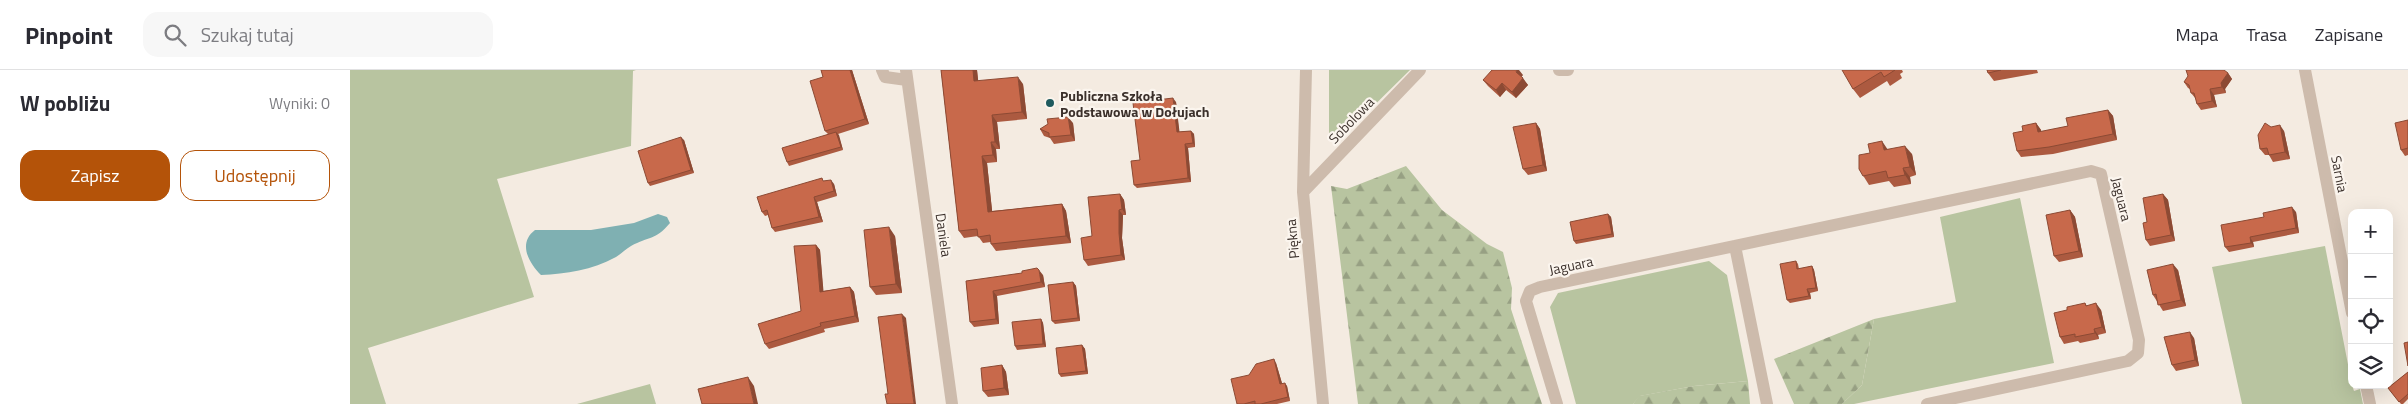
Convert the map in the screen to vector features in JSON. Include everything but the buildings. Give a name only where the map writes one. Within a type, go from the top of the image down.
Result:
[{"type":"street","points":[[882,70],[886,77],[906,75]]},
{"type":"street","name":"Piękna","points":[[1306,70],[1303,192],[1323,404]]},
{"type":"street","name":"Sobolowa","points":[[1303,192],[1420,70]]},
{"type":"street","points":[[1559,70],[1568,70]]},
{"type":"street","name":"Sarnia","points":[[2304,70],[2349,299]]},
{"type":"street","name":"Daniela","points":[[906,75],[952,404]]},
{"type":"street","name":"Jaguara","points":[[1556,404],[1526,301],[1530,291],[1540,287],[2091,170],[2101,174],[2139,340],[2138,353],[2128,361],[1927,404]]},
{"type":"street","points":[[1735,246],[1767,404]]},
{"type":"street","points":[[2367,389],[2370,404]]},
{"type":"green space","points":[[350,70],[636,70],[633,71],[631,146],[497,179],[534,297],[368,348],[386,404],[350,404]]},
{"type":"green space","points":[[1329,70],[1410,70],[1340,139],[1329,134]]},
{"type":"green space","points":[[1406,166],[1442,210],[1487,244],[1503,252],[1512,288],[1511,309],[1542,404],[1358,404],[1331,186],[1347,189]]},
{"type":"green space","points":[[2020,198],[2054,363],[1854,404],[1842,404],[1862,385],[1874,319],[1956,302],[1940,217]]},
{"type":"green space","points":[[2325,246],[2348,364],[2348,389],[2353,389],[2354,391],[2360,389],[2363,404],[2242,404],[2212,267]]},
{"type":"green space","points":[[1709,261],[1727,275],[1748,381],[1694,386],[1640,396],[1633,404],[1576,404],[1550,307],[1558,293]]},
{"type":"green space","points":[[1874,319],[1862,385],[1842,404],[1794,404],[1774,359]]},
{"type":"green space","points":[[1748,381],[1750,404],[1633,404],[1639,396],[1694,386]]},
{"type":"green space","points":[[650,384],[656,404],[577,404]]},
{"type":"water","points":[[658,214],[667,217],[670,223],[660,233],[631,246],[616,257],[588,268],[560,274],[541,275],[532,264],[527,252],[527,241],[535,230],[591,230],[634,223]]},
{"type":"place","name":"Publiczna Szkoła Podstawowa w Dołujach","points":[[1050,103]]}]
